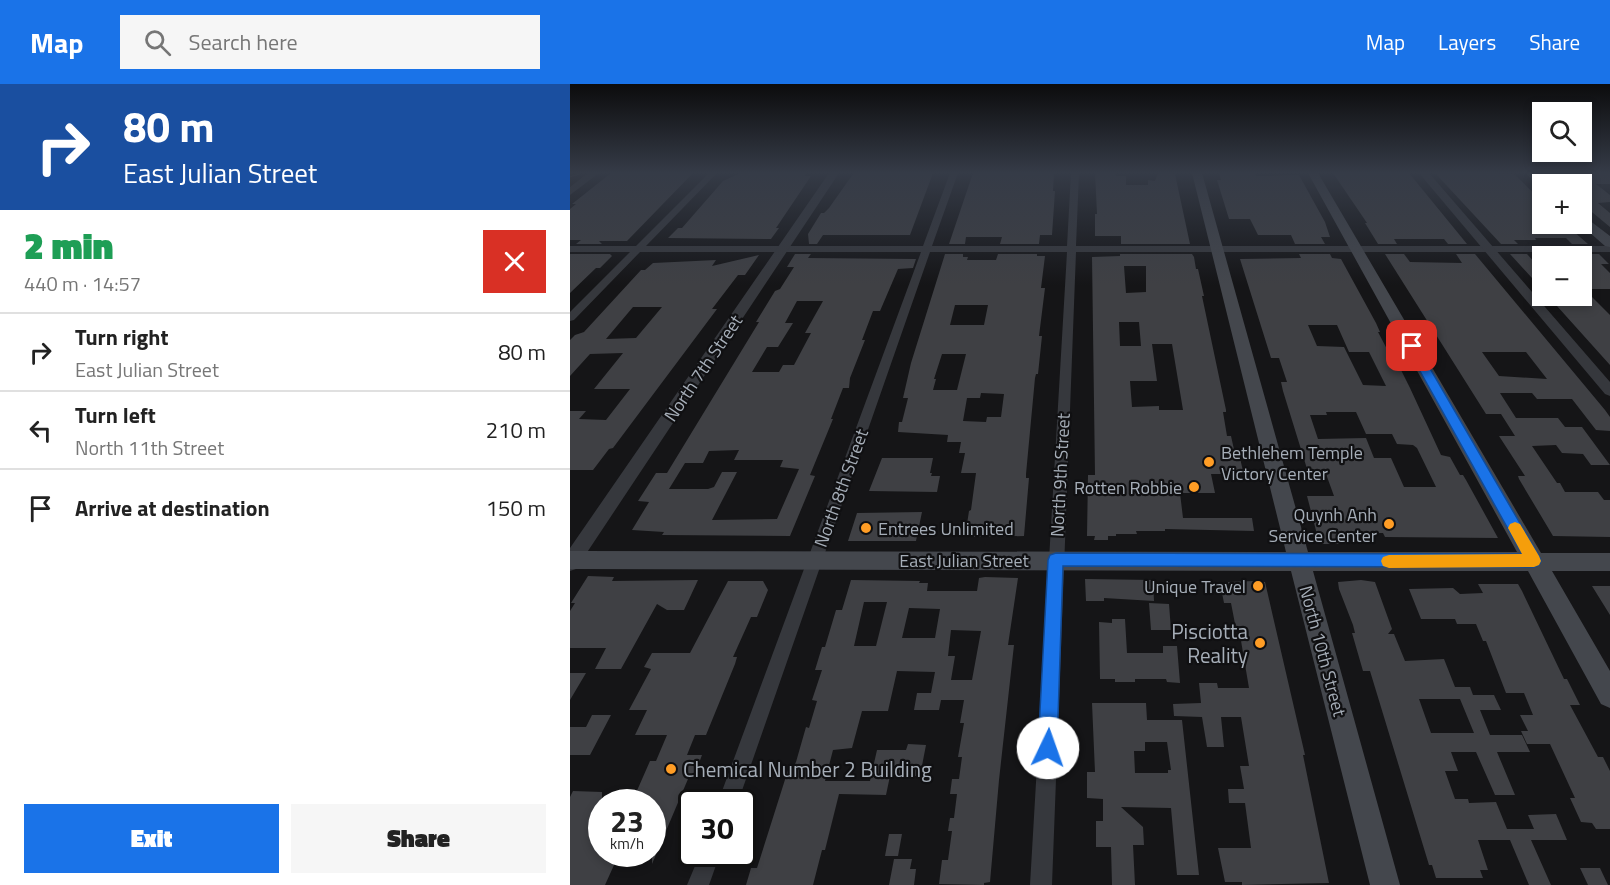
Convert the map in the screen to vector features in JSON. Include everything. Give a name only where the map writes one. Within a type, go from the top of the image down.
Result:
[{"type":"main road","name":"North 10th Street","points":[[1206,210],[1385,885]]},
{"type":"main road","points":[[1334,210],[1610,695]]},
{"type":"main road","points":[[1592,227],[1610,243]]},
{"type":"main road","name":"East Julian Street","points":[[571,561],[1610,562]]},
{"type":"street","points":[[570,318],[676,210]]},
{"type":"street","name":"North 7th Street","points":[[571,561],[809,210]]},
{"type":"street","name":"North 8th Street","points":[[733,789],[941,210]]},
{"type":"street","name":"North 9th Street","points":[[1041,885],[1073,210]]},
{"type":"street","points":[[1456,210],[1610,391]]},
{"type":"street","points":[[570,249],[1610,249]]},
{"type":"street","points":[[698,885],[705,867]]},
{"type":"building","points":[[570,210],[657,210],[627,241],[576,244],[581,240],[570,240]]},
{"type":"building","points":[[697,210],[788,210],[771,239],[668,238],[678,228],[682,228]]},
{"type":"building","points":[[827,210],[919,210],[910,235],[823,235],[817,244],[809,244],[808,234],[821,213]]},
{"type":"building","points":[[960,210],[1054,210],[1052,235],[1040,235],[1039,244],[1000,244],[1002,237],[966,237],[965,244],[949,244]]},
{"type":"building","points":[[1097,210],[1183,210],[1190,244],[1121,244],[1121,236],[1095,236],[1095,214]]},
{"type":"building","points":[[1226,210],[1319,210],[1330,237],[1321,237],[1325,244],[1295,244],[1291,235],[1258,235],[1250,219],[1229,219]]},
{"type":"building","points":[[1358,210],[1440,210],[1467,244],[1448,244],[1444,239],[1394,239],[1397,244],[1378,244],[1365,223],[1367,223]]},
{"type":"building","points":[[1470,210],[1532,210],[1532,234],[1576,234],[1588,244],[1572,244],[1566,238],[1535,238],[1536,240],[1514,240],[1518,244],[1501,244]]},
{"type":"building","points":[[1592,210],[1607,210],[1610,213],[1610,227]]},
{"type":"building","points":[[570,254],[610,254],[612,256],[570,293]]},
{"type":"building","points":[[795,254],[811,254],[808,258],[916,259],[913,268],[898,269],[880,311],[873,311],[862,340],[865,340],[850,378],[849,388],[843,388],[810,475],[815,476],[790,536],[662,535],[664,532],[632,530],[649,502],[638,501],[656,473],[667,473],[759,322],[756,322],[775,291],[780,289],[794,267],[787,267]],"holes":[[[797,301],[823,301],[805,333],[811,333],[794,365],[783,365],[779,372],[752,372],[767,347],[778,347],[793,323],[785,323]],[[739,450],[734,460],[783,460],[780,467],[799,469],[777,519],[712,520],[737,472],[722,472],[714,487],[708,489],[669,489],[685,463],[703,463],[709,451]]]},
{"type":"building","points":[[945,254],[963,254],[963,257],[968,257],[967,260],[996,260],[998,254],[1045,256],[1041,288],[1045,288],[1039,336],[1042,336],[1038,374],[1035,378],[1026,474],[1026,478],[1029,478],[1024,536],[965,537],[976,473],[961,473],[965,453],[959,453],[961,442],[947,442],[948,435],[898,432],[899,422],[902,422],[908,398],[903,398],[911,363]],"holes":[[[955,305],[988,305],[984,325],[950,325]],[[942,354],[966,354],[957,390],[933,390],[936,379],[934,379]],[[981,393],[1004,394],[1001,417],[987,417],[986,422],[963,421],[967,398],[980,398]]]},
{"type":"building","points":[[1120,254],[1192,254],[1194,257],[1204,296],[1202,296],[1226,410],[1223,412],[1227,436],[1231,436],[1235,454],[1239,454],[1243,471],[1211,474],[1215,493],[1180,493],[1183,518],[1252,518],[1254,531],[1165,529],[1165,531],[1136,531],[1137,534],[1116,534],[1116,536],[1108,536],[1108,540],[1094,540],[1095,536],[1087,536],[1088,475],[1095,475],[1092,257],[1120,256]],"holes":[[[1124,266],[1146,266],[1146,292],[1126,293]],[[1119,322],[1139,322],[1141,346],[1120,346]],[[1152,344],[1172,344],[1183,410],[1159,410],[1159,406],[1132,407],[1130,381],[1157,381]]]},
{"type":"building","points":[[1299,254],[1330,254],[1332,258],[1341,259],[1376,323],[1380,332],[1378,332],[1398,370],[1401,370],[1441,455],[1450,457],[1460,475],[1463,475],[1498,538],[1385,537],[1383,533],[1346,533],[1348,544],[1319,542],[1307,496],[1334,496],[1326,474],[1308,472],[1281,382],[1287,382],[1279,358],[1271,358],[1240,259],[1301,258]],"holes":[[[1308,325],[1337,325],[1349,352],[1369,352],[1386,386],[1363,385],[1344,347],[1317,346]],[[1326,412],[1356,412],[1366,434],[1392,434],[1397,444],[1413,445],[1417,448],[1436,487],[1404,487],[1391,458],[1374,458],[1366,438],[1318,439],[1310,415],[1327,415]]]},
{"type":"building","points":[[1385,254],[1404,254],[1410,262],[1462,263],[1456,254],[1475,254],[1605,410],[1610,417],[1610,431],[1596,430],[1572,399],[1537,399],[1532,393],[1500,393],[1516,418],[1558,418],[1565,427],[1582,427],[1610,465],[1591,465],[1583,454],[1562,453],[1556,445],[1532,446],[1565,492],[1598,492],[1604,500],[1610,500],[1610,537],[1553,536],[1518,476],[1525,476],[1499,436],[1515,436],[1501,414],[1486,414]],"holes":[[[1482,352],[1526,352],[1547,379],[1499,376]]]},
{"type":"building","points":[[1510,254],[1527,254],[1532,260],[1532,278]]},
{"type":"building","points":[[1592,254],[1599,254],[1609,264],[1601,264],[1610,273],[1610,289],[1592,289]]},
{"type":"building","points":[[759,255],[745,275],[738,275],[712,309],[717,309],[613,448],[609,449],[593,470],[570,470],[570,411],[586,411],[579,419],[606,420],[630,389],[594,389],[623,353],[590,354],[570,376],[570,340],[575,335],[584,332],[641,270],[645,270],[653,263],[716,260],[712,266]],"holes":[[[633,307],[662,307],[636,338],[606,339]]]},
{"type":"building","points":[[1592,297],[1610,315],[1610,365],[1557,306],[1592,306]]},
{"type":"building","points":[[882,458],[933,458],[931,476],[940,476],[937,492],[869,491]]},
{"type":"building","points":[[922,512],[916,541],[848,541],[857,513]]},
{"type":"building","points":[[588,576],[614,577],[612,581],[698,580],[684,610],[667,610],[657,604],[621,669],[595,669],[606,648],[570,648],[570,611],[575,603],[571,603]]},
{"type":"building","points":[[979,578],[1018,578],[1008,645],[1014,645],[990,882],[984,885],[939,884],[942,860],[948,860],[952,831],[948,831],[950,818],[954,818],[957,794],[950,794],[952,779],[959,779],[962,757],[958,757],[964,723],[960,723],[964,700],[941,700],[939,710],[914,710],[917,693],[931,693],[935,672],[897,671],[888,711],[862,711],[852,748],[833,750],[825,781],[870,781],[877,750],[906,750],[908,744],[926,745],[920,776],[890,776],[886,795],[839,794],[825,850],[822,850],[813,885],[746,885],[751,868],[757,868],[789,767],[793,767],[796,762],[806,727],[809,728],[817,701],[812,700],[822,670],[815,670],[822,647],[825,647],[836,610],[842,610],[851,580],[920,581],[919,583],[928,583],[927,591],[977,591]],"holes":[[[864,602],[887,602],[876,646],[854,646]],[[909,608],[940,609],[935,638],[902,638]],[[951,630],[981,631],[972,680],[951,680],[955,656],[948,656]]]},
{"type":"building","points":[[1085,579],[1153,580],[1154,601],[1104,598],[1104,601],[1086,601]]},
{"type":"building","points":[[1361,580],[1375,582],[1392,629],[1388,634],[1394,634],[1405,661],[1444,659],[1455,687],[1470,687],[1473,695],[1494,695],[1501,710],[1480,710],[1490,735],[1522,735],[1530,752],[1497,752],[1515,795],[1495,795],[1476,752],[1451,752],[1458,771],[1445,771],[1455,799],[1468,799],[1469,803],[1496,802],[1507,829],[1534,829],[1528,815],[1556,814],[1567,840],[1531,840],[1551,885],[1529,885],[1510,840],[1478,840],[1488,870],[1480,870],[1483,878],[1436,878],[1432,865],[1429,865],[1370,671],[1363,671],[1352,633],[1355,633],[1353,625],[1338,582]],"holes":[[[1419,699],[1460,699],[1474,733],[1431,733]]]},
{"type":"building","points":[[728,581],[763,581],[768,590],[757,617],[751,617],[733,657],[737,657],[735,664],[706,735],[695,735],[687,755],[702,755],[693,779],[688,779],[684,789],[678,789],[678,803],[666,831],[666,789],[638,789],[650,761],[656,761],[667,735],[635,735],[647,710],[629,710],[651,669],[644,667],[652,653],[690,653]]},
{"type":"building","points":[[1228,582],[1265,582],[1305,755],[1303,755],[1329,883],[1242,885],[1242,882],[1225,882],[1218,848],[1251,848],[1245,803],[1229,803],[1228,789],[1244,789],[1240,766],[1249,766],[1241,717],[1221,717],[1224,747],[1207,747],[1202,717],[1174,716],[1173,704],[1201,703],[1199,683],[1217,683],[1218,688],[1249,688],[1239,629],[1236,629],[1231,603],[1224,603],[1222,593],[1230,593]]},
{"type":"building","points":[[1478,584],[1518,584],[1522,591],[1564,679],[1567,679],[1580,705],[1570,705],[1598,757],[1603,757],[1610,771],[1610,829],[1596,829],[1592,823],[1581,822],[1570,798],[1575,798],[1550,744],[1527,744],[1521,731],[1528,731],[1520,715],[1533,715],[1524,693],[1506,693],[1486,641],[1483,641],[1476,624],[1457,624],[1455,619],[1421,619],[1409,589],[1453,588],[1460,594],[1483,593]]},
{"type":"building","points":[[1592,586],[1610,586],[1610,615]]},
{"type":"building","points":[[1149,603],[1169,604],[1171,630],[1151,630]]},
{"type":"building","points":[[1112,619],[1125,619],[1127,653],[1163,653],[1163,646],[1177,646],[1180,683],[1167,682],[1166,679],[1135,679],[1135,682],[1115,682],[1115,679],[1100,679],[1099,622],[1112,623]]},
{"type":"building","points":[[570,673],[586,673],[570,700]]},
{"type":"building","points":[[1092,703],[1146,703],[1147,720],[1182,720],[1199,875],[1177,875],[1171,808],[1121,807],[1143,827],[1144,845],[1133,845],[1135,885],[1112,885],[1111,847],[1096,847],[1096,821],[1103,821],[1103,799],[1087,798],[1087,772],[1095,772]],"holes":[[[1145,742],[1167,742],[1171,770],[1168,770],[1168,773],[1135,773],[1134,751],[1145,751]]]},
{"type":"building","points":[[592,715],[611,715],[590,755],[570,755],[570,727],[586,727]]},
{"type":"building","points":[[573,791],[588,792],[588,867],[613,867],[605,885],[570,885],[570,797]]},
{"type":"building","points":[[889,834],[902,834],[898,856],[885,856]]},
{"type":"building","points":[[894,859],[912,859],[910,869],[916,869],[914,885],[889,885]]},
{"type":"building","points":[[1580,868],[1600,868],[1608,885],[1588,885]]},
{"type":"slow traffic","points":[[1389,561],[1534,561],[1515,528]]},
{"type":"place","name":"Bethlehem Temple Victory Center","points":[[1209,462]]},
{"type":"place","name":"Rotten Robbie","points":[[1194,487]]},
{"type":"place","name":"Quynh Anh Service Center","points":[[1389,524]]},
{"type":"place","name":"Entrees Unlimited","points":[[866,528]]},
{"type":"place","name":"Unique Travel","points":[[1258,586]]},
{"type":"place","name":"Pisciotta Reality","points":[[1260,643]]},
{"type":"place","name":"Chemical Number 2 Building","points":[[671,769]]},
{"type":"route","points":[[1048,748],[1056,560],[1534,561],[1412,346]]}]
